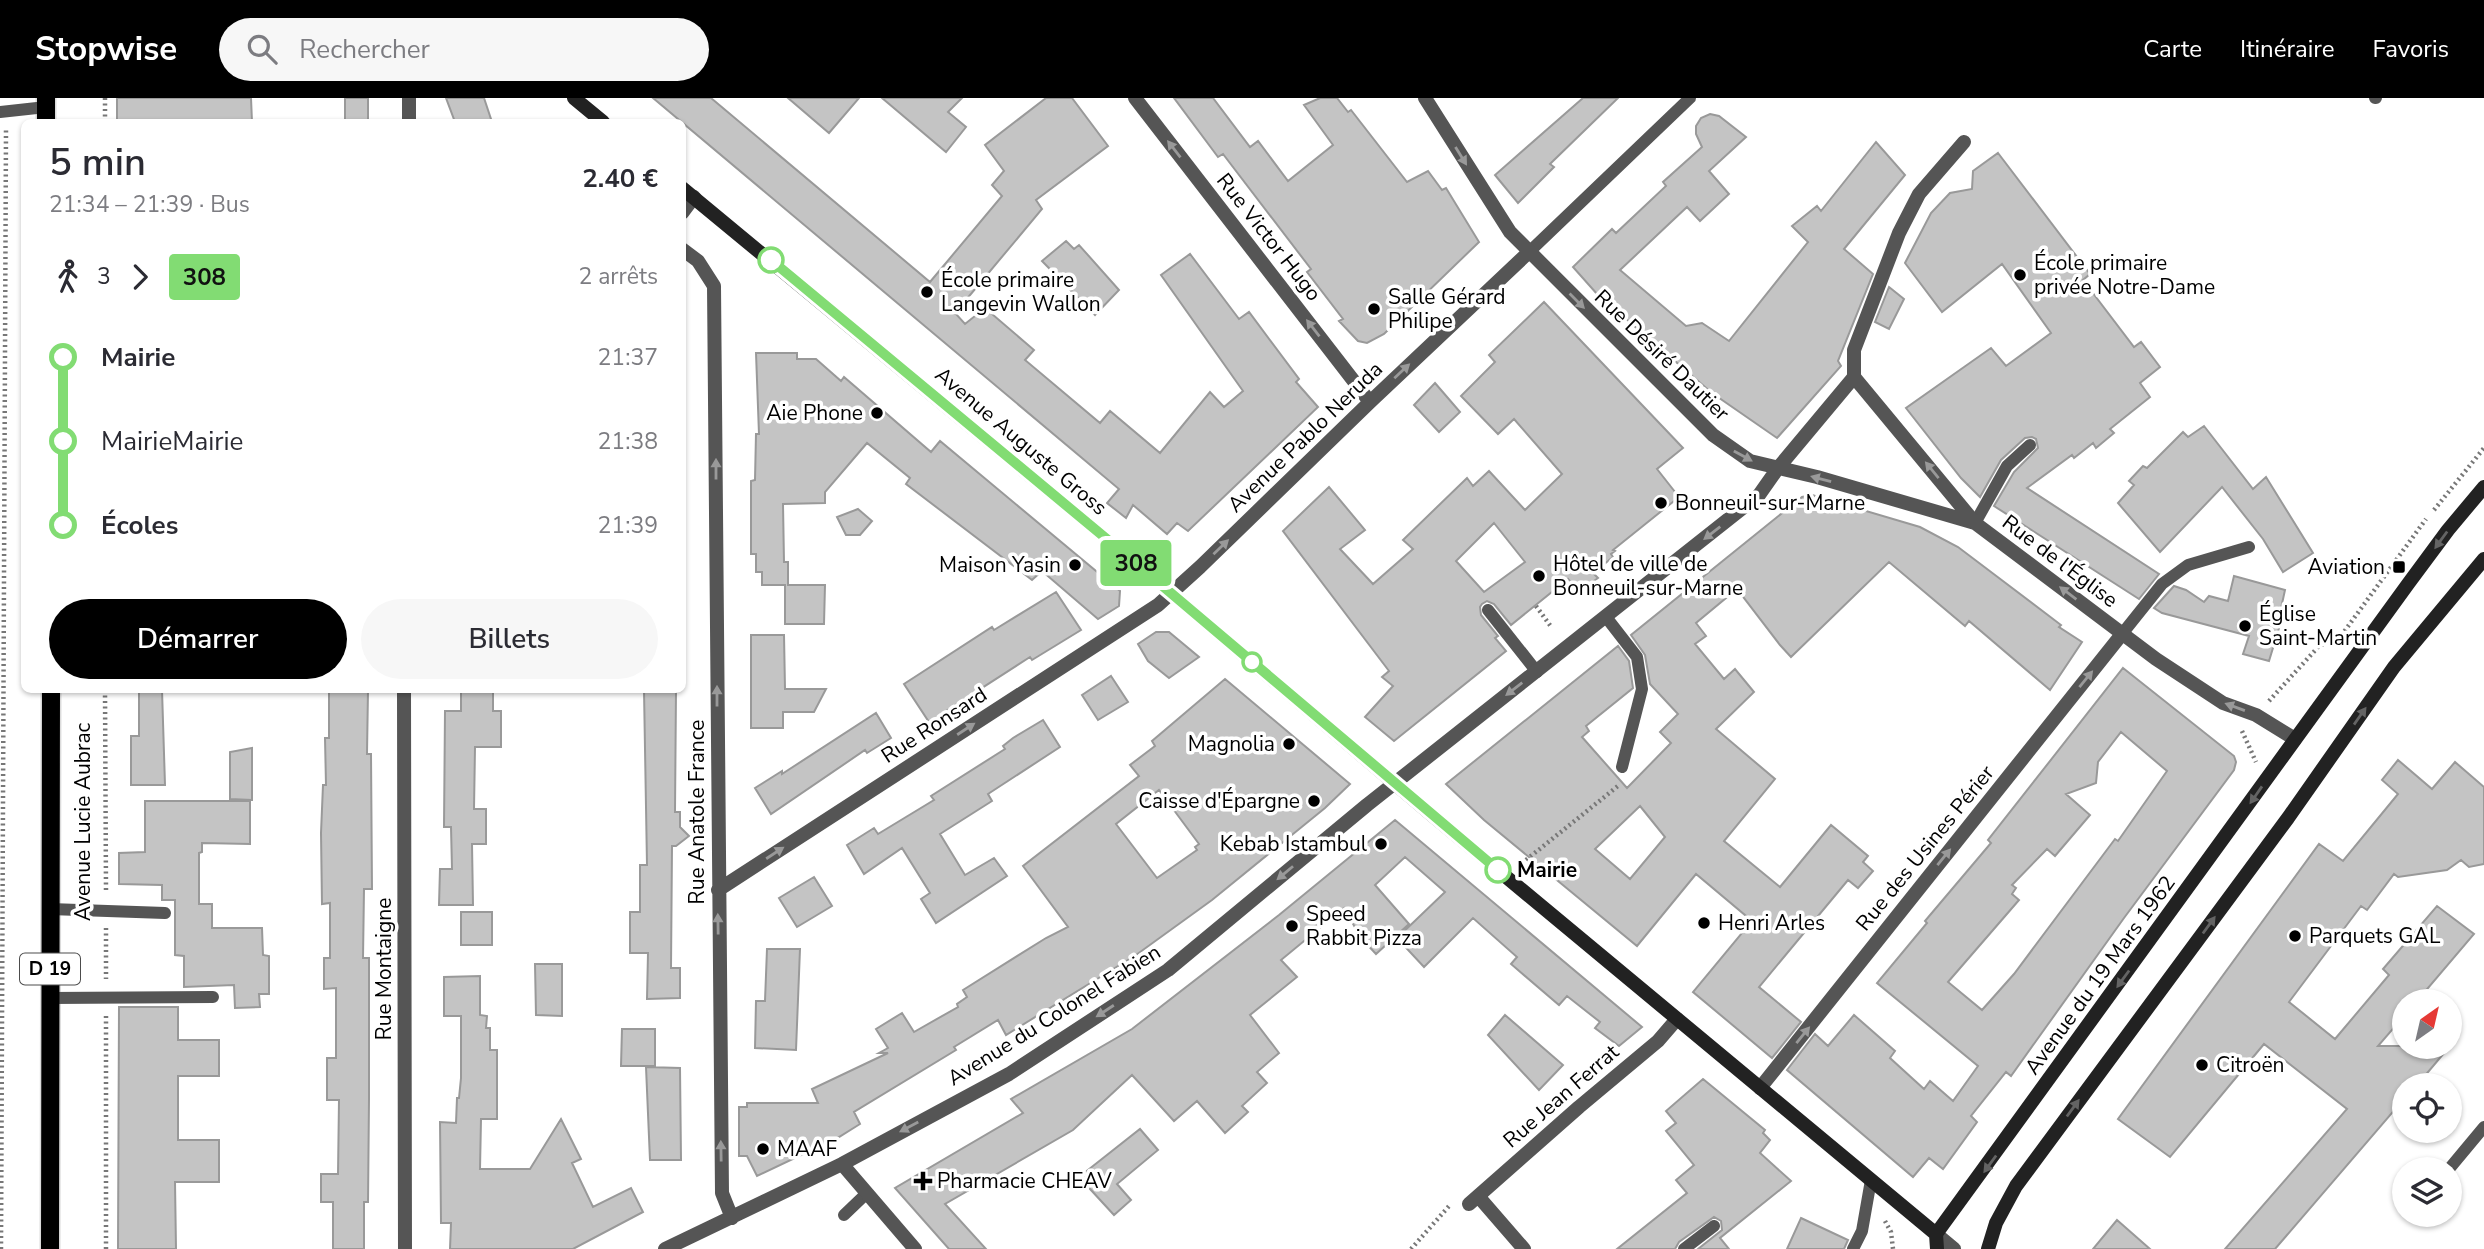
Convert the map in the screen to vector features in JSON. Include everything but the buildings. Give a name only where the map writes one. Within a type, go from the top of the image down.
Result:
[{"type":"main road","points":[[574,98],[599,119]]},
{"type":"main road","name":"Avenue Auguste Gross","points":[[688,192],[1871,1180],[1936,1242]]},
{"type":"main road","name":"Avenue du 19 Mars 1962","points":[[1936,1242],[2295,739],[2448,530],[2484,487]]},
{"type":"main road","points":[[1988,1249],[1996,1223],[2016,1185],[2394,667],[2484,559]]},
{"type":"main road","name":"Avenue Lucie Aubrac","points":[[50,1249],[51,693]]},
{"type":"street","points":[[409,98],[409,119]]},
{"type":"street","name":"Rue Victor Hugo","points":[[1135,98],[1370,402]]},
{"type":"street","name":"Rue Désiré Dautier","points":[[1425,98],[1510,232],[1529,252],[1713,435],[1750,461],[1777,468]]},
{"type":"street","points":[[1964,142],[1919,194],[1899,233],[1854,350],[1854,377],[1975,523]]},
{"type":"street","name":"Rue Anatole France","points":[[686,252],[698,261],[714,286],[722,1193],[732,1217]]},
{"type":"street","name":"Avenue Pablo Neruda","points":[[1171,593],[1529,252]]},
{"type":"street","name":"Avenue du Colonel Fabien","points":[[665,1249],[842,1164],[1009,1073],[1168,970],[1395,783],[1759,495],[1777,468],[1854,377]]},
{"type":"street","name":"Rue de l'Église","points":[[1777,468],[1975,523],[2122,634],[2223,703],[2256,715],[2295,739]]},
{"type":"street","name":"Rue Ronsard","points":[[718,890],[1148,612],[1171,593]]},
{"type":"street","name":"Rue des Usines Périer","points":[[1760,1088],[2122,634]]},
{"type":"street","name":"Rue Montaigne","points":[[404,693],[405,1249]]},
{"type":"street","name":"Rue Jean Ferrat","points":[[1474,1200],[1658,1041],[1677,1018]]},
{"type":"street","points":[[842,1164],[915,1249]]},
{"type":"street","points":[[1474,1200],[1524,1249]]},
{"type":"street","points":[[899,1232],[900,1249]]},
{"type":"street","points":[[1936,1242],[1955,1249]]},
{"type":"lane","points":[[1529,252],[1690,98]]},
{"type":"lane","points":[[3,111],[46,109]]},
{"type":"lane","points":[[1975,523],[2007,466],[2030,445]]},
{"type":"lane","points":[[2122,634],[2162,584],[2188,565],[2249,547]]},
{"type":"lane","points":[[1488,610],[1537,672]]},
{"type":"lane","points":[[1606,617],[1637,657],[1642,689],[1622,767]]},
{"type":"lane","points":[[50,909],[165,913]]},
{"type":"lane","points":[[50,998],[213,997]]},
{"type":"lane","points":[[2459,1157],[2484,1126]]},
{"type":"lane","points":[[1853,1249],[1862,1231],[1871,1180]]},
{"type":"lane","points":[[844,1215],[867,1193]]},
{"type":"lane","points":[[1684,1249],[1714,1226]]},
{"type":"path","points":[[105,98],[105,119]]},
{"type":"path","points":[[1,1249],[3,111]]},
{"type":"path","points":[[2264,706],[2319,646],[2341,636],[2417,532],[2484,448]]},
{"type":"path","points":[[1536,606],[1552,628]]},
{"type":"path","name":"Avenue Lucie Aubrac","points":[[105,693],[106,1249]]},
{"type":"path","points":[[2246,726],[2242,731],[2256,763]]},
{"type":"path","points":[[1526,860],[1625,781],[1622,767]]},
{"type":"path","points":[[1411,1249],[1451,1205],[1474,1200]]},
{"type":"path","points":[[1887,1218],[1885,1222],[1891,1232],[1893,1249]]},
{"type":"bus line","name":"308","points":[[771,260],[1126,555],[1498,870]]},
{"type":"place","name":"École primaire privée Notre-Dame","points":[[2020,275]]},
{"type":"place","name":"École primaire Langevin Wallon","points":[[927,292]]},
{"type":"place","name":"Salle Gérard Philipe","points":[[1374,309]]},
{"type":"place","name":"Aie Phone","points":[[877,413]]},
{"type":"place","name":"Bonneuil-sur-Marne","points":[[1661,503]]},
{"type":"place","name":"Maison Yasin","points":[[1075,565]]},
{"type":"place","name":"Aviation","points":[[2399,567]]},
{"type":"place","name":"Hôtel de ville de Bonneuil-sur-Marne","points":[[1539,576]]},
{"type":"place","name":"Église Saint-Martin","points":[[2245,626]]},
{"type":"place","name":"Magnolia","points":[[1289,744]]},
{"type":"place","name":"Caisse d'Épargne","points":[[1314,801]]},
{"type":"place","name":"Kebab Istambul","points":[[1381,844]]},
{"type":"place","name":"Mairie","points":[[1498,870]]},
{"type":"place","name":"Henri Arles","points":[[1704,923]]},
{"type":"place","name":"Speed Rabbit Pizza","points":[[1292,926]]},
{"type":"place","name":"Parquets GAL","points":[[2295,936]]},
{"type":"place","name":"Citroën","points":[[2202,1065]]},
{"type":"place","name":"MAAF","points":[[763,1149]]},
{"type":"place","name":"Pharmacie CHEAV","points":[[923,1181]]}]
